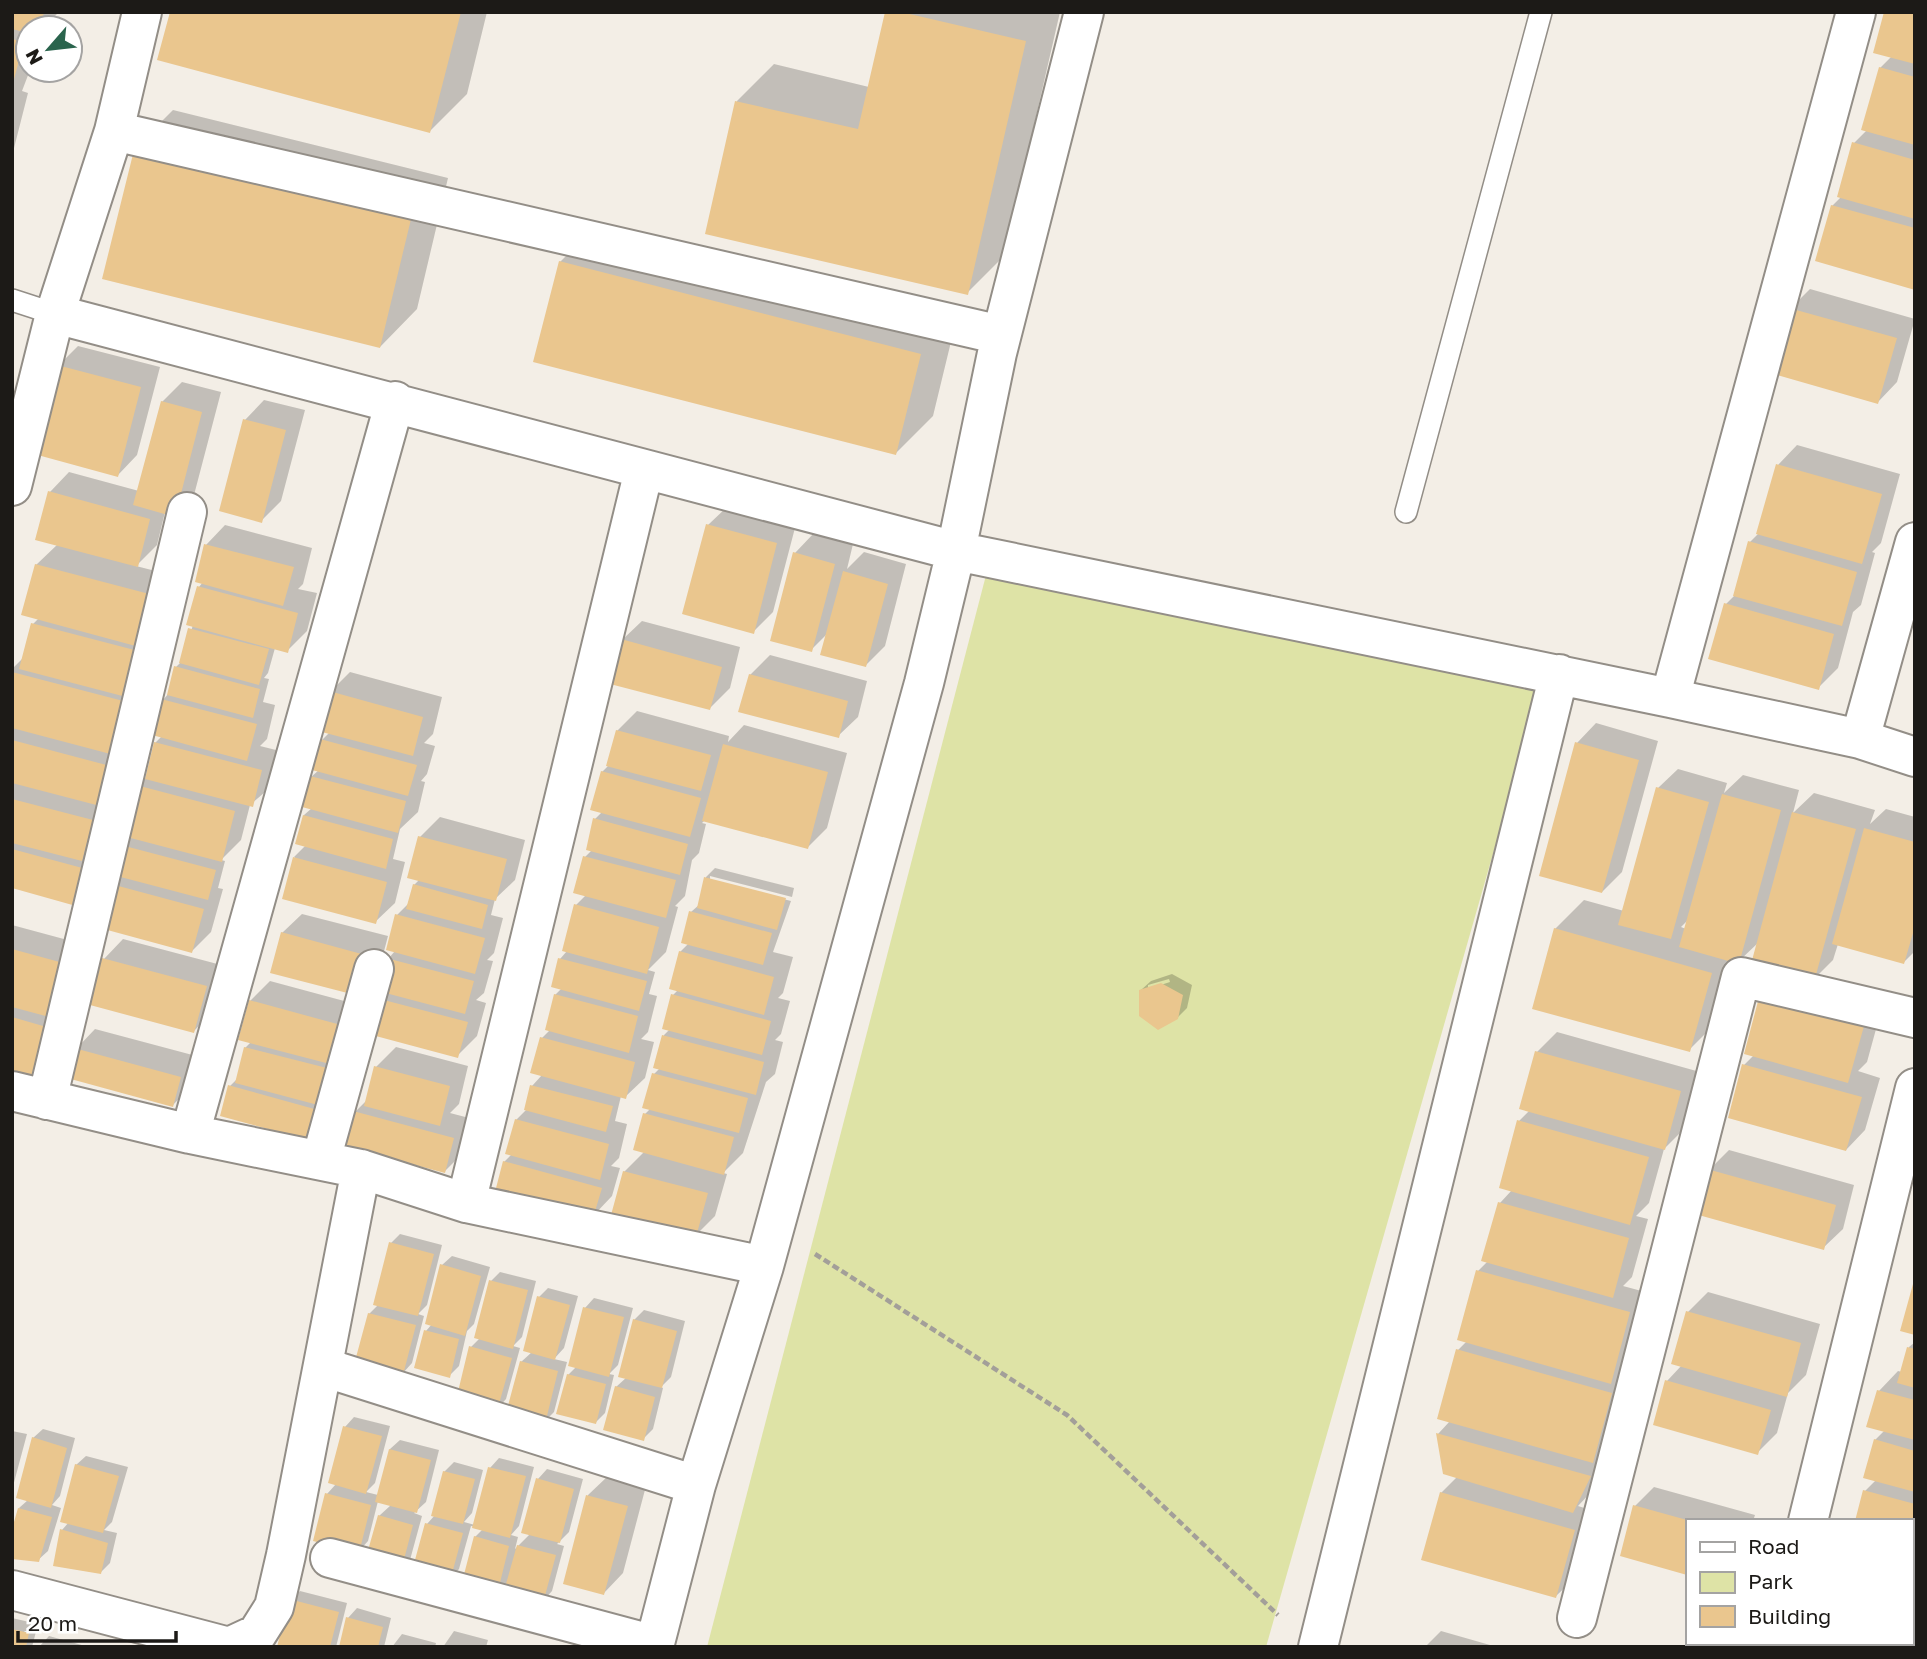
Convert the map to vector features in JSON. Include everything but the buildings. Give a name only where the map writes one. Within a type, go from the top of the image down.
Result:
[{"type":"street","points":[[12,486],[55,314],[114,131],[142,12]]},
{"type":"street","points":[[330,1558],[654,1646],[696,1485],[764,1266],[924,683],[956,551],[1001,335],[1084,12]]},
{"type":"street","points":[[1670,698],[1856,12]]},
{"type":"street","points":[[114,131],[1001,335]]},
{"type":"street","points":[[55,314],[396,401],[644,470],[956,551],[1559,674],[1860,739],[1915,757]]},
{"type":"street","points":[[190,1134],[396,401]]},
{"type":"street","points":[[466,1203],[644,470]]},
{"type":"street","points":[[187,512],[30,1096],[190,1134],[361,1169],[466,1203],[764,1266]]},
{"type":"street","points":[[1860,739],[1915,542]]},
{"type":"street","points":[[1318,1647],[1559,674]]},
{"type":"street","points":[[321,1160],[374,969]]},
{"type":"street","points":[[1577,1618],[1741,977],[1915,1018]]},
{"type":"street","points":[[1808,1519],[1915,1088]]},
{"type":"street","points":[[12,1590],[141,1636],[229,1647],[257,1634],[274,1607],[361,1169]]},
{"type":"street","points":[[323,1367],[696,1485]]},
{"type":"lane","points":[[1406,512],[1541,12]]},
{"type":"lane","points":[[12,300],[55,314]]},
{"type":"path","points":[[774,1228],[1067,1415],[1282,1619]]},
{"type":"green space","points":[[991,556],[1543,679],[1266,1647],[707,1647]]}]
